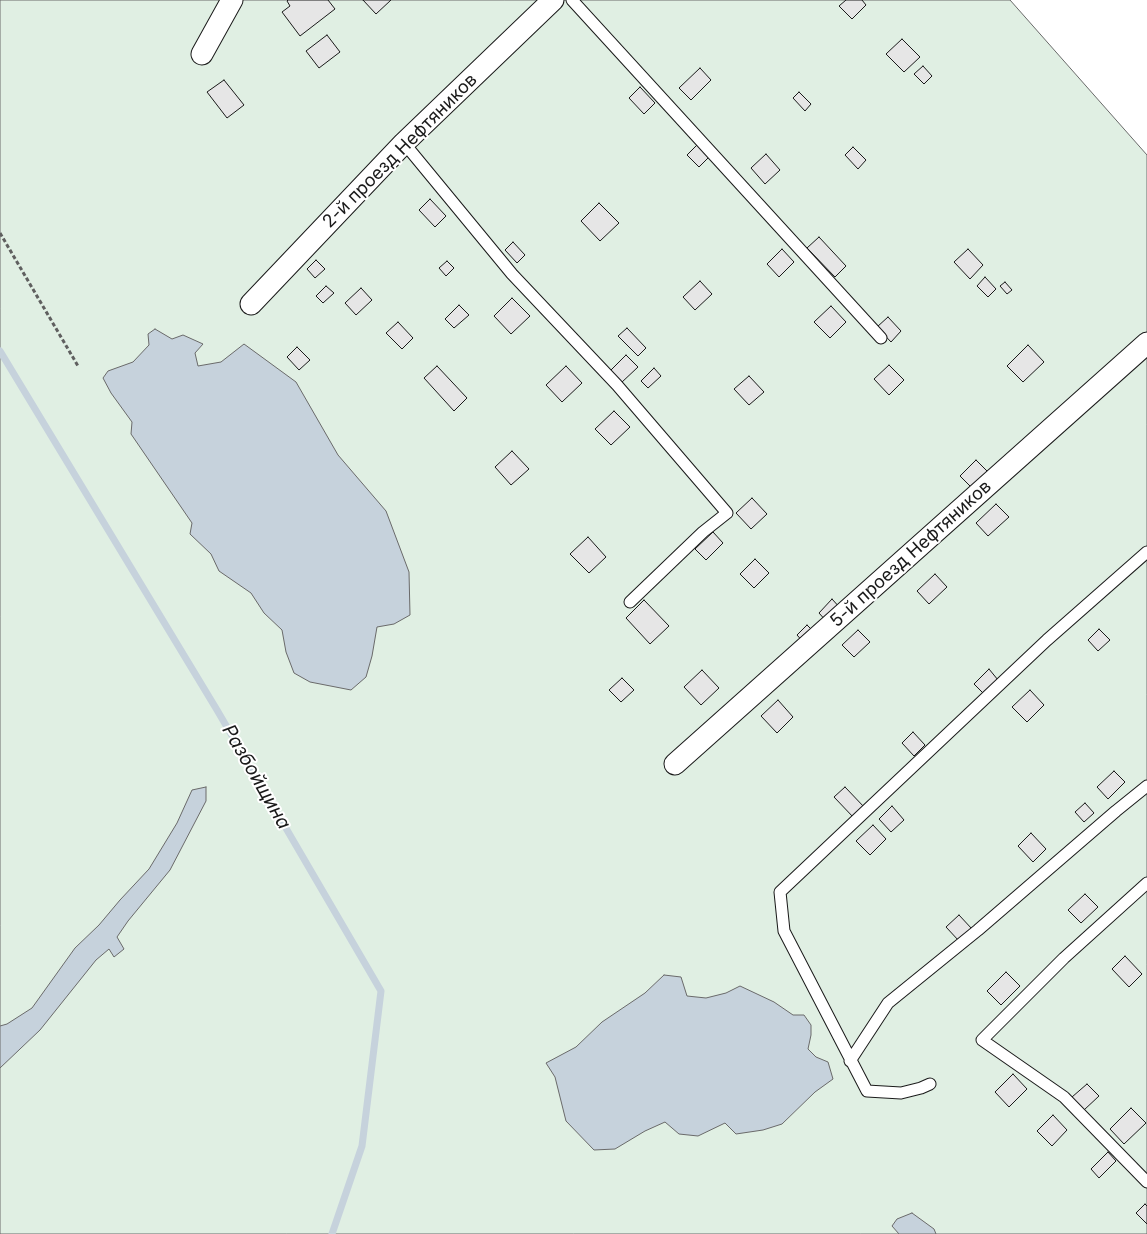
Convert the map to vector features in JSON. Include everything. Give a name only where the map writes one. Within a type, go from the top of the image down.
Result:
[{"type":"street","points":[[202,54],[232,0]]},
{"type":"street","name":"2-й проезд Нефтяников","points":[[251,304],[404,143],[553,0]]},
{"type":"street","name":"5-й проезд Нефтяников","points":[[676,764],[1147,343]]},
{"type":"lane","points":[[572,0],[881,338]]},
{"type":"lane","points":[[404,143],[512,274],[617,385],[727,513],[703,532],[630,602]]},
{"type":"lane","points":[[930,1084],[901,1092],[867,1091],[784,931],[780,892],[1047,640],[1147,552]]},
{"type":"lane","points":[[850,1060],[888,1003],[978,930],[1116,810],[1147,786]]},
{"type":"lane","points":[[1147,883],[1064,958],[982,1040],[1064,1097],[1147,1182]]},
{"type":"path","points":[[0,233],[78,366]]},
{"type":"green space","points":[[0,0],[1010,0],[1147,155],[1147,1234],[0,1234]]},
{"type":"shaded area","points":[[155,329],[172,339],[183,335],[203,344],[195,353],[198,366],[221,362],[244,344],[296,382],[338,455],[386,511],[409,572],[410,615],[394,624],[377,627],[366,677],[351,690],[310,682],[294,673],[286,652],[282,630],[264,613],[251,593],[219,571],[211,554],[190,534],[192,523],[131,434],[132,422],[111,393],[103,378],[108,371],[133,362],[149,345],[148,334]]},
{"type":"shaded area","points":[[206,787],[206,801],[170,870],[117,937],[124,949],[114,957],[109,949],[96,960],[40,1030],[0,1068],[0,1026],[7,1024],[32,1008],[75,948],[99,925],[149,869],[177,823],[192,790]]},
{"type":"shaded area","points":[[664,975],[681,977],[687,996],[706,998],[726,993],[740,986],[774,1002],[793,1015],[804,1015],[811,1025],[808,1049],[816,1057],[828,1062],[833,1079],[815,1092],[782,1124],[763,1130],[736,1134],[725,1123],[698,1136],[679,1134],[665,1122],[645,1131],[615,1149],[594,1150],[566,1121],[555,1077],[546,1063],[576,1047],[602,1022],[645,993]]},
{"type":"shaded area","points":[[912,1213],[934,1229],[936,1234],[899,1234],[892,1226],[897,1219]]},
{"type":"building","points":[[288,0],[328,0],[335,9],[300,36],[282,12],[290,6]]},
{"type":"building","points":[[363,0],[391,0],[376,14]]},
{"type":"building","points":[[846,0],[862,0],[866,5],[852,19],[839,6]]},
{"type":"building","points":[[327,35],[340,52],[319,68],[306,51]]},
{"type":"building","points":[[902,39],[920,57],[904,72],[886,54]]},
{"type":"building","points":[[923,66],[932,76],[924,84],[914,74]]},
{"type":"building","points":[[700,68],[711,80],[691,100],[679,88]]},
{"type":"building","points":[[224,80],[244,105],[227,118],[207,92]]},
{"type":"building","points":[[640,87],[655,103],[644,114],[629,98]]},
{"type":"building","points":[[799,92],[811,104],[805,111],[793,98]]},
{"type":"building","points":[[697,145],[709,157],[699,167],[687,155]]},
{"type":"building","points":[[853,147],[866,160],[858,169],[845,155]]},
{"type":"building","points":[[766,154],[780,170],[765,184],[751,168]]},
{"type":"building","points":[[430,199],[446,216],[435,227],[419,210]]},
{"type":"building","points":[[599,203],[619,223],[600,241],[581,221]]},
{"type":"building","points":[[819,237],[846,266],[835,277],[807,248]]},
{"type":"building","points":[[513,242],[525,255],[517,263],[505,250]]},
{"type":"building","points":[[782,249],[794,262],[779,277],[767,264]]},
{"type":"building","points":[[968,249],[983,265],[970,279],[954,262]]},
{"type":"building","points":[[316,260],[325,269],[315,278],[307,269]]},
{"type":"building","points":[[447,261],[454,268],[446,276],[439,268]]},
{"type":"building","points":[[985,277],[996,289],[988,297],[977,286]]},
{"type":"building","points":[[700,281],[712,294],[695,310],[683,297]]},
{"type":"building","points":[[1005,282],[1012,290],[1007,294],[1000,286]]},
{"type":"building","points":[[326,286],[334,293],[323,303],[316,296]]},
{"type":"building","points":[[361,288],[372,300],[356,315],[345,303]]},
{"type":"building","points":[[512,298],[530,316],[511,334],[494,316]]},
{"type":"building","points":[[459,305],[469,315],[454,328],[445,319]]},
{"type":"building","points":[[831,306],[846,322],[830,338],[814,322]]},
{"type":"building","points":[[888,317],[901,331],[891,342],[877,327]]},
{"type":"building","points":[[398,322],[413,338],[402,349],[386,333]]},
{"type":"building","points":[[627,328],[646,348],[638,356],[618,336]]},
{"type":"building","points":[[1028,345],[1044,362],[1023,382],[1007,366]]},
{"type":"building","points":[[297,347],[310,360],[299,370],[287,357]]},
{"type":"building","points":[[626,355],[638,367],[621,383],[610,371]]},
{"type":"building","points":[[889,365],[904,380],[889,395],[874,379]]},
{"type":"building","points":[[437,366],[467,398],[454,411],[424,378]]},
{"type":"building","points":[[566,366],[582,383],[562,402],[546,385]]},
{"type":"building","points":[[654,368],[661,376],[648,388],[641,381]]},
{"type":"building","points":[[749,376],[764,392],[749,405],[734,389]]},
{"type":"building","points":[[614,411],[630,427],[611,445],[595,429]]},
{"type":"building","points":[[512,451],[529,469],[511,485],[495,467]]},
{"type":"building","points":[[976,460],[988,472],[972,488],[960,476]]},
{"type":"building","points":[[752,498],[767,514],[751,529],[736,513]]},
{"type":"building","points":[[996,504],[1009,517],[988,536],[976,523]]},
{"type":"building","points":[[713,532],[723,543],[706,560],[695,549]]},
{"type":"building","points":[[588,537],[606,557],[589,573],[570,554]]},
{"type":"building","points":[[755,559],[769,573],[754,588],[740,574]]},
{"type":"building","points":[[935,574],[947,587],[929,604],[917,591]]},
{"type":"building","points":[[832,599],[841,609],[827,622],[819,613]]},
{"type":"building","points":[[644,600],[669,626],[650,644],[626,618]]},
{"type":"building","points":[[807,625],[815,633],[805,644],[797,635]]},
{"type":"building","points":[[1099,629],[1110,640],[1098,651],[1088,640]]},
{"type":"building","points":[[858,630],[870,642],[854,657],[842,645]]},
{"type":"building","points":[[989,669],[998,680],[984,694],[974,684]]},
{"type":"building","points":[[702,670],[719,688],[701,705],[684,687]]},
{"type":"building","points":[[622,678],[634,690],[621,702],[609,690]]},
{"type":"building","points":[[1030,690],[1044,705],[1027,722],[1012,707]]},
{"type":"building","points":[[778,700],[793,717],[777,733],[761,716]]},
{"type":"building","points":[[913,732],[925,745],[914,756],[902,743]]},
{"type":"building","points":[[1114,771],[1125,782],[1108,799],[1097,787]]},
{"type":"building","points":[[845,787],[865,808],[854,818],[834,797]]},
{"type":"building","points":[[1085,803],[1094,813],[1084,822],[1075,812]]},
{"type":"building","points":[[892,806],[904,820],[891,832],[879,819]]},
{"type":"building","points":[[873,825],[886,839],[870,855],[856,841]]},
{"type":"building","points":[[1031,833],[1046,849],[1033,862],[1018,846]]},
{"type":"building","points":[[1085,894],[1098,907],[1081,923],[1068,910]]},
{"type":"building","points":[[959,915],[972,929],[959,941],[946,927]]},
{"type":"building","points":[[1125,956],[1142,974],[1129,987],[1112,969]]},
{"type":"building","points":[[1006,972],[1020,986],[1001,1005],[987,991]]},
{"type":"building","points":[[1013,1074],[1027,1089],[1009,1107],[995,1092]]},
{"type":"building","points":[[1087,1084],[1099,1096],[1084,1110],[1072,1097]]},
{"type":"building","points":[[1131,1108],[1146,1123],[1124,1144],[1110,1129]]},
{"type":"building","points":[[1053,1115],[1067,1130],[1052,1146],[1037,1131]]},
{"type":"building","points":[[1108,1152],[1116,1161],[1099,1178],[1091,1169]]},
{"type":"building","points":[[1145,1204],[1147,1206],[1147,1224],[1136,1213]]},
{"type":"waterway","name":"Разбойщина","points":[[0,351],[217,710],[381,991],[362,1146],[332,1234]]}]
